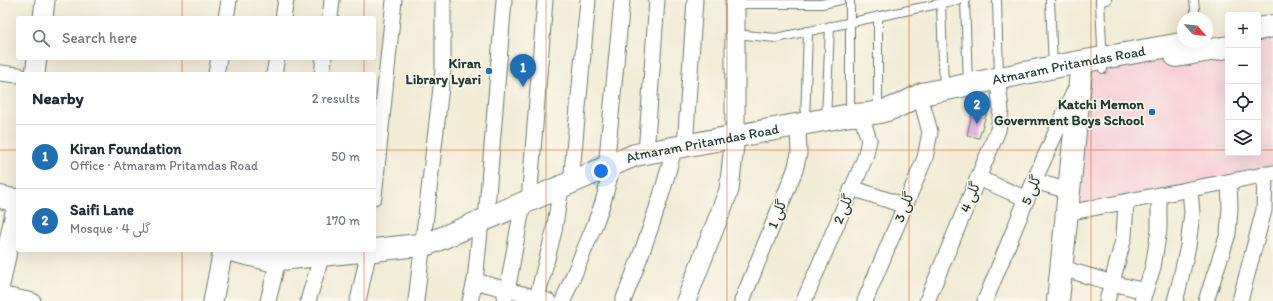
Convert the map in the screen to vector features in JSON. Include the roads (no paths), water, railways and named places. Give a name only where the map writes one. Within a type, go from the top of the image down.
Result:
[{"type":"main road","points":[[1261,28],[1273,26]]},
{"type":"main road","name":"Atmaram Pritamdas Road","points":[[1213,40],[1225,36]]},
{"type":"main road","points":[[1261,41],[1273,39]]},
{"type":"main road","name":"Atmaram Pritamdas Road","points":[[1213,45],[1225,47]]},
{"type":"main road","name":"Atmaram Pritamdas Road","points":[[376,250],[428,244],[636,155],[902,106],[922,94],[968,84],[999,84],[1089,69],[1181,48]]},
{"type":"main road","name":"Atmaram Pritamdas Road","points":[[902,106],[924,110],[1053,67],[1089,69]]},
{"type":"main road","points":[[1058,301],[1069,191],[1089,69]]},
{"type":"main road","points":[[0,196],[16,200]]},
{"type":"main road","points":[[243,252],[271,260],[278,260],[309,254],[339,252]]},
{"type":"street","points":[[43,16],[45,0]]},
{"type":"street","points":[[226,16],[230,0]]},
{"type":"street","points":[[283,16],[286,0]]},
{"type":"street","points":[[330,16],[332,0]]},
{"type":"street","points":[[376,177],[394,0]]},
{"type":"street","points":[[416,301],[443,70],[443,0]]},
{"type":"street","points":[[470,301],[475,281],[484,220],[504,0]]},
{"type":"street","points":[[506,295],[526,202],[545,0]]},
{"type":"street","points":[[475,281],[506,295],[542,299],[554,231],[566,185],[588,0]]},
{"type":"street","points":[[563,301],[598,216],[609,166],[622,0]]},
{"type":"street","points":[[646,153],[657,0]]},
{"type":"street","points":[[623,301],[645,246],[667,178],[679,147],[695,0]]},
{"type":"street","points":[[686,301],[729,190],[735,136],[735,2]]},
{"type":"street","points":[[35,72],[37,60]]},
{"type":"street","points":[[216,72],[219,60]]},
{"type":"street","points":[[274,72],[277,60]]},
{"type":"street","points":[[322,72],[324,60]]},
{"type":"street","name":"گلی 5","points":[[985,301],[1034,181],[1089,69]]},
{"type":"street","points":[[0,73],[16,75]]},
{"type":"street","name":"گلی 4","points":[[927,301],[998,130],[1001,111],[999,84]]},
{"type":"street","name":"گلی 3","points":[[865,301],[925,158],[930,132],[924,110]]},
{"type":"street","name":"گلی 2","points":[[804,301],[865,158],[869,140],[863,114]]},
{"type":"street","name":"گلی 1","points":[[742,301],[795,170],[799,154],[801,124]]},
{"type":"street","points":[[1067,213],[1269,174],[1264,210],[1240,301]]},
{"type":"street","points":[[978,178],[1027,199]]},
{"type":"street","points":[[1034,181],[1069,191]]},
{"type":"street","points":[[1206,301],[1228,234],[1230,208],[1229,182]]},
{"type":"street","points":[[852,188],[905,206]]},
{"type":"street","points":[[1175,301],[1188,246],[1192,213],[1190,189]]},
{"type":"street","points":[[1062,268],[1112,283],[1144,296],[1153,267],[1159,230],[1159,195]]},
{"type":"street","points":[[1107,301],[1124,237],[1126,202]]},
{"type":"street","points":[[0,285],[16,209]]},
{"type":"street","points":[[213,301],[223,252]]},
{"type":"street","points":[[358,301],[369,252]]},
{"type":"street","points":[[309,254],[309,301]]},
{"type":"street","points":[[268,301],[278,260]]},
{"type":"street","points":[[0,294],[33,301]]},
{"type":"lane","points":[[735,2],[822,4],[842,0]]},
{"type":"lane","points":[[850,0],[850,22],[863,114]]},
{"type":"lane","points":[[735,34],[776,38],[957,0]]},
{"type":"lane","points":[[966,0],[968,84]]},
{"type":"lane","points":[[997,0],[999,84]]},
{"type":"lane","points":[[1050,0],[1053,67]]},
{"type":"lane","points":[[1089,69],[1100,1],[1107,0]]},
{"type":"lane","points":[[1194,0],[1195,12]]},
{"type":"lane","points":[[941,4],[944,90]]},
{"type":"lane","points":[[863,114],[878,16]]},
{"type":"lane","points":[[826,119],[830,26]]},
{"type":"lane","points":[[801,124],[808,31]]},
{"type":"place","name":"Kiran Library Lyari","points":[[489,71]]},
{"type":"place","name":"Kiran Foundation","points":[[523,87]]},
{"type":"place","name":"Katchi Memon Government Boys School","points":[[1152,112]]},
{"type":"place","name":"Saifi Lane","points":[[977,124]]}]
